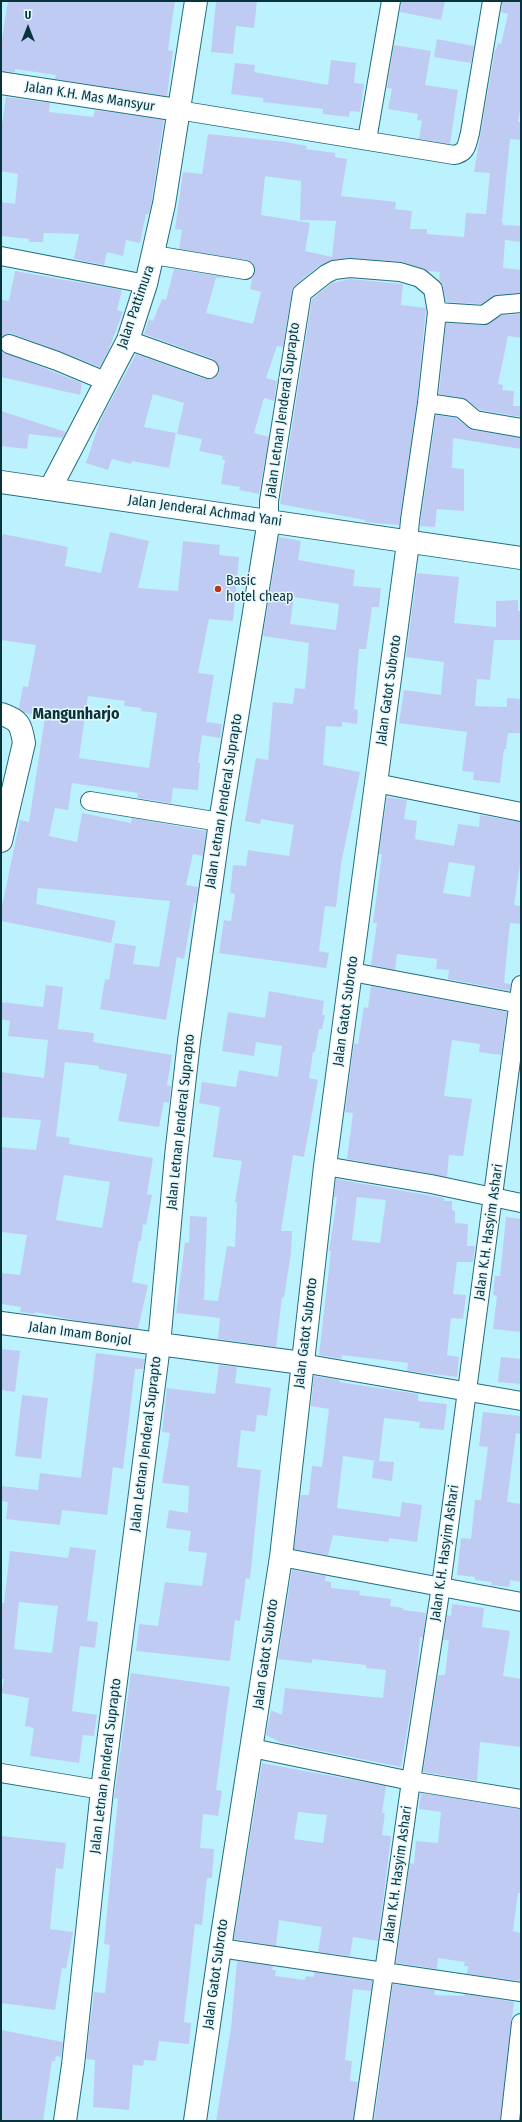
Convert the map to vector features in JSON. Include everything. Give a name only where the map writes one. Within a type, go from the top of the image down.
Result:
[{"type":"street","name":"Jalan Pattimura","points":[[50,489],[105,381],[128,340],[146,284],[154,255],[196,1]]},
{"type":"street","points":[[366,140],[391,1]]},
{"type":"street","points":[[178,110],[454,155],[461,154],[466,150],[492,1]]},
{"type":"street","name":"Jalan K.H. Mas Mansyur","points":[[1,83],[178,110]]},
{"type":"street","points":[[154,255],[245,270]]},
{"type":"street","points":[[1,256],[146,284]]},
{"type":"street","name":"Jalan Letnan Jenderal Suprapto","points":[[65,2121],[73,2065],[102,1790],[158,1345],[176,1156],[189,1041],[220,822],[269,520],[269,501],[302,293],[334,270],[350,268],[400,272],[420,278],[433,289],[437,312],[427,403],[408,543]]},
{"type":"street","points":[[437,312],[484,315],[498,305],[521,303]]},
{"type":"street","points":[[128,340],[209,369]]},
{"type":"street","points":[[9,344],[57,360],[105,381]]},
{"type":"street","points":[[427,403],[461,408],[475,420],[521,428]]},
{"type":"street","name":"Jalan Jenderal Achmad Yani","points":[[1,482],[269,520],[408,543],[521,558]]},
{"type":"street","name":"Jalan Gatot Subroto","points":[[195,2121],[220,1948],[281,1557],[325,1166],[408,543]]},
{"type":"street","points":[[1,714],[15,718],[22,729],[24,743],[1,841]]},
{"type":"street","points":[[376,783],[521,812]]},
{"type":"street","points":[[90,801],[220,822]]},
{"type":"street","points":[[352,972],[520,1004]]},
{"type":"street","name":"Jalan K.H. Hasyim Ashari","points":[[363,2121],[411,1781],[442,1586],[520,1004],[521,985]]},
{"type":"street","points":[[325,1166],[521,1202]]},
{"type":"street","name":"Jalan Imam Bonjol","points":[[1,1323],[302,1363]]},
{"type":"street","points":[[302,1363],[521,1401]]},
{"type":"street","points":[[281,1557],[521,1602]]},
{"type":"street","points":[[252,1748],[411,1781],[521,1799]]},
{"type":"street","points":[[1,1773],[102,1790]]},
{"type":"street","points":[[220,1948],[521,1992]]},
{"type":"street","points":[[510,2121],[521,2023]]},
{"type":"building","points":[[8,1],[175,1],[168,50],[173,51],[167,96],[55,79],[56,75],[15,69],[15,72],[1,71],[1,45]]},
{"type":"building","points":[[216,1],[257,1],[254,28],[236,26],[233,54],[211,52]]},
{"type":"building","points":[[401,1],[445,1],[441,20],[400,12]]},
{"type":"building","points":[[502,1],[521,1],[521,105],[518,122],[521,122],[521,140],[510,139],[502,221],[503,225],[521,226],[521,242],[505,240],[503,268],[521,270],[520,293],[497,295],[481,304],[446,302],[443,287],[439,281],[440,272],[428,271],[401,262],[351,258],[330,261],[319,266],[295,285],[292,291],[283,347],[277,346],[266,378],[277,381],[274,401],[264,398],[254,433],[269,437],[259,494],[239,490],[240,487],[221,484],[225,460],[222,460],[223,456],[199,451],[202,439],[177,434],[184,403],[153,394],[144,427],[176,433],[169,468],[132,461],[131,464],[112,459],[108,470],[86,463],[100,421],[136,354],[205,379],[211,379],[219,373],[219,367],[213,359],[144,334],[149,319],[153,321],[162,299],[166,300],[174,269],[230,278],[216,278],[206,313],[253,324],[261,292],[250,289],[252,279],[250,279],[255,271],[252,262],[179,249],[182,230],[175,229],[183,172],[202,174],[208,134],[286,142],[307,146],[306,149],[335,153],[335,157],[347,159],[341,196],[396,202],[395,209],[412,211],[410,229],[427,229],[427,234],[464,237],[466,213],[486,214],[490,173],[474,172],[495,50],[498,43],[501,44],[508,14],[501,12]],"holes":[[[265,176],[301,181],[300,220],[336,221],[332,257],[305,251],[310,223],[261,215]]]},
{"type":"building","points":[[437,39],[474,46],[471,63],[434,57]]},
{"type":"building","points":[[394,45],[431,51],[425,85],[458,90],[450,144],[419,139],[422,121],[417,120],[418,114],[388,109],[392,89],[387,88]]},
{"type":"building","points":[[331,60],[356,63],[354,83],[364,84],[360,112],[350,111],[349,117],[323,114],[323,109],[263,102],[263,98],[231,94],[235,63],[255,65],[254,72],[328,85]]},
{"type":"building","points":[[6,97],[50,103],[49,112],[93,117],[95,110],[164,120],[150,211],[149,214],[146,214],[140,243],[126,240],[123,256],[107,252],[104,265],[74,259],[79,234],[44,233],[43,242],[29,242],[29,239],[1,236],[1,202],[15,204],[18,174],[1,171],[1,131]]},
{"type":"building","points":[[15,271],[122,290],[117,310],[123,312],[109,349],[100,367],[13,334],[7,334],[1,338],[1,300],[9,301]]},
{"type":"building","points":[[350,279],[403,284],[401,305],[426,308],[417,402],[399,525],[364,522],[365,520],[280,504],[312,299],[332,283]]},
{"type":"building","points":[[521,314],[521,338],[508,336],[498,384],[503,385],[502,390],[514,391],[513,406],[521,406],[521,417],[480,410],[463,398],[439,394],[446,323],[484,325],[502,315]]},
{"type":"building","points":[[1,351],[82,383],[80,395],[1,377]]},
{"type":"building","points":[[1,411],[66,432],[63,438],[29,434],[27,449],[1,446]]},
{"type":"building","points":[[436,415],[456,418],[473,430],[521,438],[521,449],[453,438],[452,468],[464,469],[464,511],[437,509],[435,527],[420,526]]},
{"type":"building","points":[[110,532],[149,541],[138,588],[178,591],[183,541],[220,545],[219,555],[239,557],[233,621],[209,619],[198,673],[214,675],[206,722],[222,724],[220,738],[202,735],[198,763],[200,763],[198,790],[173,788],[171,803],[137,798],[138,793],[72,783],[68,810],[55,808],[49,836],[77,842],[82,813],[131,823],[132,818],[206,831],[203,856],[193,854],[186,885],[198,887],[196,903],[194,903],[184,959],[177,957],[166,1020],[100,1009],[105,979],[109,980],[115,943],[136,946],[133,964],[159,967],[170,901],[38,888],[36,904],[116,921],[111,943],[1,921],[1,911],[20,820],[29,822],[45,717],[25,713],[19,708],[23,686],[28,687],[36,645],[1,640],[1,542],[3,534],[68,547],[65,566],[101,573]],"holes":[[[88,696],[125,701],[124,706],[142,708],[141,711],[157,713],[149,768],[79,758]]]},
{"type":"building","points":[[279,537],[301,541],[298,560],[355,570],[353,586],[381,588],[379,607],[372,607],[366,649],[359,649],[354,709],[358,710],[357,724],[342,722],[342,727],[326,726],[323,765],[360,772],[341,864],[336,907],[325,906],[319,951],[329,953],[326,968],[219,953],[224,920],[231,921],[235,894],[230,893],[233,865],[246,866],[248,850],[289,856],[294,825],[261,819],[260,824],[245,821],[256,758],[268,760],[273,702],[293,704],[295,688],[305,689],[309,643],[263,636]],"holes":[[[294,597],[339,604],[336,630],[290,624]]]},
{"type":"building","points":[[417,573],[459,577],[454,623],[496,627],[496,601],[518,600],[518,611],[521,611],[521,640],[494,640],[490,680],[477,679],[475,706],[507,707],[507,698],[521,699],[521,733],[508,733],[506,749],[504,749],[500,783],[473,780],[474,772],[462,771],[467,732],[399,723],[404,690],[441,695],[444,662],[406,657]]},
{"type":"building","points":[[387,797],[407,800],[404,819],[417,821],[415,839],[454,846],[458,824],[479,827],[480,815],[521,822],[521,858],[514,905],[521,906],[521,924],[510,923],[504,983],[511,984],[510,991],[448,979],[449,970],[436,969],[437,959],[397,954],[395,970],[371,965],[377,923],[373,923],[382,854],[379,854]],"holes":[[[449,862],[475,866],[470,897],[443,893]]]},
{"type":"building","points":[[46,985],[63,987],[58,1029],[94,1033],[93,1042],[172,1055],[167,1085],[171,1086],[169,1103],[164,1102],[159,1127],[118,1121],[127,1074],[99,1069],[99,1066],[65,1062],[56,1136],[70,1138],[69,1144],[153,1158],[147,1194],[152,1195],[146,1225],[143,1224],[141,1241],[139,1241],[132,1282],[148,1285],[138,1329],[79,1321],[35,1312],[35,1314],[20,1312],[21,1307],[1,1304],[1,1273],[20,1275],[27,1235],[1,1232],[1,1147],[36,1150],[41,1120],[1,1117],[1,1072],[44,1078],[48,1040],[8,1036],[10,1021],[1,1019],[1,1002],[43,1007]],"holes":[[[64,1175],[110,1182],[102,1228],[56,1220]]]},
{"type":"building","points":[[371,986],[507,1012],[501,1055],[479,1052],[480,1044],[452,1040],[444,1096],[472,1099],[463,1156],[449,1155],[447,1177],[347,1159],[353,1113],[345,1112],[354,1043],[358,1044],[364,1007],[368,1008]]},
{"type":"building","points":[[269,991],[324,1001],[322,1015],[325,1015],[322,1029],[319,1029],[315,1052],[313,1052],[309,1078],[318,1080],[304,1157],[293,1155],[281,1231],[292,1231],[291,1253],[284,1298],[282,1297],[276,1347],[218,1339],[220,1318],[176,1313],[185,1242],[189,1243],[190,1216],[207,1217],[204,1300],[218,1301],[227,1246],[235,1247],[237,1202],[235,1202],[242,1161],[213,1157],[220,1107],[199,1103],[202,1082],[236,1087],[239,1070],[278,1077],[282,1046],[256,1042],[254,1056],[222,1051],[228,1012],[265,1018]]},
{"type":"building","points":[[336,1179],[444,1198],[444,1201],[452,1201],[452,1210],[455,1211],[455,1223],[468,1224],[467,1246],[475,1246],[473,1262],[457,1262],[453,1294],[466,1295],[463,1319],[451,1318],[447,1355],[459,1357],[457,1377],[407,1371],[408,1363],[342,1355],[342,1359],[319,1355],[331,1251],[329,1251],[337,1197],[334,1197]],"holes":[[[357,1197],[386,1200],[380,1243],[352,1240]]]},
{"type":"building","points":[[506,1217],[521,1219],[521,1332],[493,1329],[497,1296],[493,1295],[495,1276],[500,1276]]},
{"type":"building","points":[[1,1349],[20,1351],[15,1392],[1,1390]]},
{"type":"building","points":[[96,1353],[145,1359],[143,1369],[135,1369],[123,1469],[113,1467],[107,1515],[62,1510],[60,1525],[6,1519],[8,1502],[1,1501],[1,1486],[38,1490],[40,1473],[81,1478]]},
{"type":"building","points":[[501,1357],[521,1359],[521,1384],[498,1382]]},
{"type":"building","points":[[219,1365],[237,1367],[235,1383],[271,1388],[267,1416],[257,1415],[255,1432],[241,1430],[237,1467],[261,1470],[250,1579],[246,1578],[240,1621],[235,1620],[230,1661],[136,1651],[139,1624],[158,1626],[165,1582],[202,1586],[207,1553],[188,1551],[191,1531],[166,1528],[169,1510],[188,1513],[189,1486],[162,1483],[170,1433],[162,1432],[167,1388],[215,1394]]},
{"type":"building","points":[[314,1376],[339,1380],[339,1382],[418,1394],[418,1401],[447,1404],[444,1430],[419,1428],[420,1422],[384,1418],[379,1461],[394,1462],[392,1481],[372,1478],[374,1461],[343,1456],[337,1508],[400,1517],[402,1502],[422,1505],[417,1542],[389,1538],[389,1542],[333,1535],[328,1555],[294,1549],[301,1495],[309,1495],[312,1466],[322,1467],[329,1409],[311,1406]]},
{"type":"building","points":[[22,1395],[48,1398],[41,1459],[15,1456]]},
{"type":"building","points":[[483,1412],[521,1416],[521,1434],[516,1433],[507,1502],[521,1504],[521,1582],[510,1580],[509,1587],[491,1585],[492,1582],[475,1580],[475,1577],[457,1575],[461,1538],[471,1539],[475,1500],[481,1500],[488,1447],[479,1446]]},
{"type":"building","points":[[70,1547],[96,1550],[87,1621],[98,1622],[95,1648],[80,1646],[72,1711],[97,1715],[94,1736],[83,1735],[79,1763],[30,1756],[34,1728],[25,1726],[29,1698],[1,1693],[4,1679],[1,1679],[1,1603],[4,1603],[10,1551],[68,1558]],"holes":[[[19,1602],[58,1606],[52,1653],[14,1649]]]},
{"type":"building","points":[[292,1570],[326,1576],[325,1581],[331,1582],[331,1588],[360,1591],[359,1595],[391,1599],[390,1606],[403,1608],[403,1610],[426,1613],[423,1637],[420,1637],[417,1673],[401,1767],[282,1743],[266,1735],[271,1710],[282,1715],[285,1688],[383,1698],[386,1670],[366,1668],[366,1665],[312,1659],[312,1663],[278,1659]]},
{"type":"building","points":[[452,1604],[484,1608],[482,1627],[510,1631],[503,1676],[521,1679],[521,1747],[480,1742],[477,1781],[423,1772],[438,1675],[445,1675],[449,1640],[443,1640],[447,1615],[451,1616]]},
{"type":"building","points":[[131,1673],[230,1687],[216,1790],[222,1791],[218,1816],[203,1814],[200,1848],[214,1849],[212,1878],[207,1878],[202,1925],[195,1924],[184,2022],[191,2023],[189,2044],[159,2041],[156,2061],[144,2060],[143,2066],[133,2065],[129,2110],[93,2107],[95,2060],[86,2059],[94,1992],[105,1993],[110,1945],[104,1944],[118,1799],[114,1798]]},
{"type":"building","points":[[262,1763],[386,1786],[382,1813],[385,1813],[382,1835],[391,1836],[378,1941],[353,1937],[350,1956],[318,1952],[322,1927],[279,1920],[276,1946],[234,1939]],"holes":[[[298,1812],[327,1815],[323,1843],[294,1839]]]},
{"type":"building","points":[[421,1793],[521,1809],[521,1893],[518,1893],[513,1931],[521,1933],[521,1981],[467,1974],[468,1966],[464,1966],[465,1962],[438,1958],[437,1969],[396,1963],[410,1863],[414,1864],[416,1841],[438,1843],[441,1812],[419,1809]]},
{"type":"building","points":[[1,1836],[66,1843],[63,1869],[56,1868],[50,1929],[73,1932],[66,1969],[62,1968],[55,2010],[1,2003]]},
{"type":"building","points":[[237,1961],[273,1966],[272,1970],[276,1970],[275,1976],[305,1980],[306,1976],[314,1977],[314,1972],[372,1981],[371,1991],[353,1989],[345,2060],[352,2061],[350,2081],[358,2082],[353,2121],[216,2121],[231,2028]]},
{"type":"building","points":[[393,1984],[435,1990],[434,1995],[464,1996],[465,1994],[514,2002],[500,2121],[374,2121]]},
{"type":"building","points":[[1,2030],[63,2042],[61,2057],[56,2056],[55,2061],[52,2061],[43,2121],[1,2121]]},
{"type":"place","name":"Basic hotel cheap","points":[[218,589]]},
{"type":"district","name":"Mangunharjo","points":[[76,715]]}]
